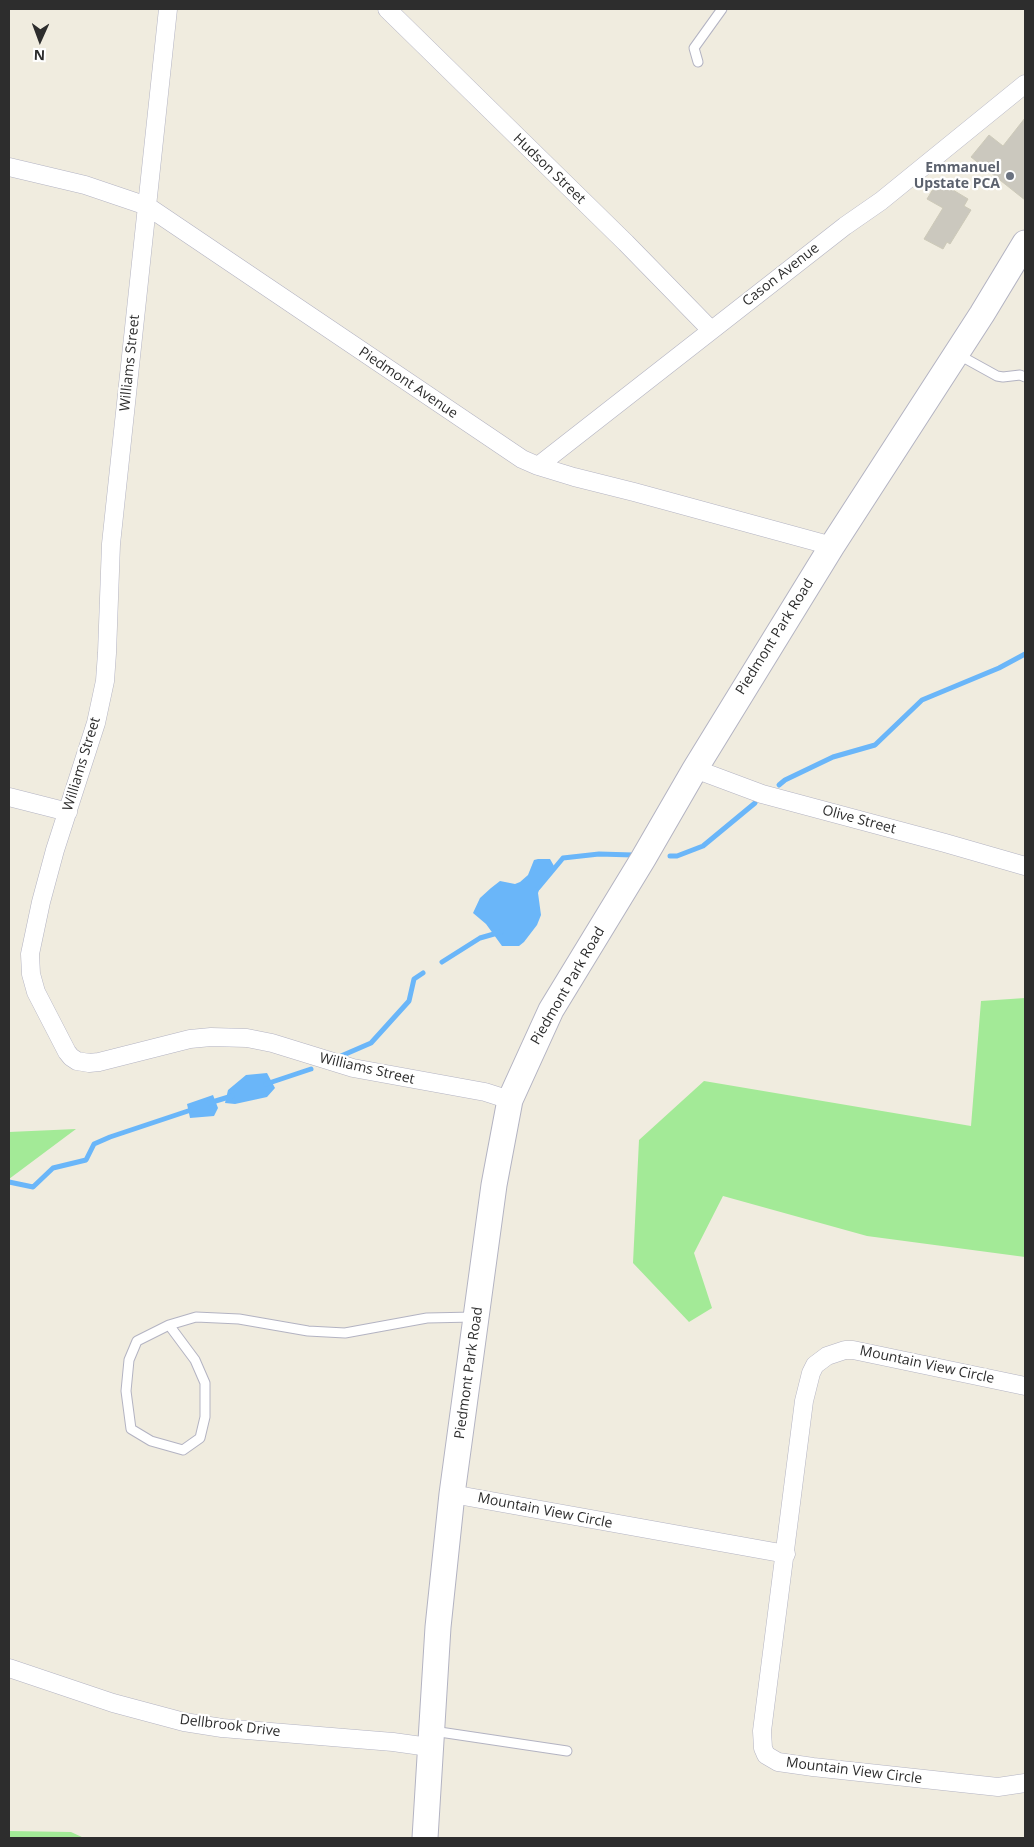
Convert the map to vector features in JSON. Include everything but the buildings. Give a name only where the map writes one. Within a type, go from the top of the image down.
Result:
[{"type":"street","name":"Williams Street","points":[[168,9],[111,544],[105,682],[96,723],[55,850],[30,954],[31,974],[36,992],[70,1057],[76,1061],[89,1063],[190,1039],[211,1037],[247,1038],[272,1043],[353,1068],[485,1092],[510,1100]]},
{"type":"street","name":"Hudson Street","points":[[387,9],[626,243],[711,330]]},
{"type":"street","name":"Cason Avenue","points":[[538,466],[845,226],[880,201],[1025,84]]},
{"type":"street","name":"Piedmont Avenue","points":[[9,167],[85,185],[147,206],[500,446],[522,459],[538,466],[832,546]]},
{"type":"street","name":"Piedmont Park Road","points":[[425,1838],[438,1627],[452,1494],[494,1185],[510,1100],[551,1010],[695,770],[832,546],[1025,242]]},
{"type":"street","name":"Olive Street","points":[[695,770],[762,794],[945,842],[1025,866]]},
{"type":"street","points":[[9,797],[68,812]]},
{"type":"street","name":"Mountain View Circle","points":[[1025,1386],[853,1350],[836,1353],[820,1360],[815,1365],[804,1400],[762,1732],[763,1748],[766,1755],[778,1762],[998,1787],[1025,1784]]},
{"type":"street","name":"Mountain View Circle","points":[[452,1494],[786,1554]]},
{"type":"street","name":"Dellbrook Drive","points":[[9,1668],[113,1703],[184,1722],[222,1728],[393,1742],[430,1739]]},
{"type":"lane","points":[[698,62],[694,48],[722,9]]},
{"type":"lane","points":[[956,353],[997,376],[1020,375],[1025,377]]},
{"type":"lane","points":[[169,1324],[195,1360],[205,1384],[205,1417],[200,1438],[183,1450],[151,1441],[131,1429],[126,1391],[129,1360],[137,1341],[169,1324],[196,1318],[239,1319],[308,1331],[344,1333],[427,1318],[476,1317]]},
{"type":"lane","points":[[430,1739],[567,1751]]},
{"type":"green space","points":[[1025,998],[1025,1257],[867,1236],[723,1196],[694,1253],[712,1308],[689,1322],[633,1263],[639,1140],[704,1081],[971,1126],[981,1001]]},
{"type":"green space","points":[[76,1129],[9,1179],[9,1132]]},
{"type":"green space","points":[[9,1831],[71,1832],[84,1838],[9,1838]]},
{"type":"water","points":[[550,859],[554,866],[542,882],[538,893],[541,915],[537,925],[519,946],[502,946],[486,924],[473,913],[480,898],[491,888],[500,881],[515,884],[520,882],[528,875],[534,860]]},
{"type":"water","points":[[267,1073],[275,1088],[267,1097],[235,1104],[225,1103],[228,1090],[246,1075]]},
{"type":"water","points":[[213,1095],[218,1108],[214,1116],[190,1118],[187,1104]]},
{"type":"waterway","points":[[779,785],[785,780],[833,757],[875,745],[922,700],[999,668],[1025,654]]},
{"type":"waterway","points":[[670,856],[677,856],[703,846],[755,803]]},
{"type":"waterway","points":[[538,888],[563,858],[599,854],[633,855]]},
{"type":"waterway","points":[[442,962],[480,938],[501,932]]},
{"type":"waterway","points":[[341,1056],[371,1043],[409,1001],[414,979],[423,973]]},
{"type":"waterway","points":[[266,1084],[311,1069]]},
{"type":"waterway","points":[[209,1103],[232,1096]]},
{"type":"waterway","points":[[9,1182],[33,1187],[53,1168],[86,1160],[94,1144],[194,1109]]},
{"type":"place","name":"Emmanuel Upstate PCA","points":[[1010,176]]}]
